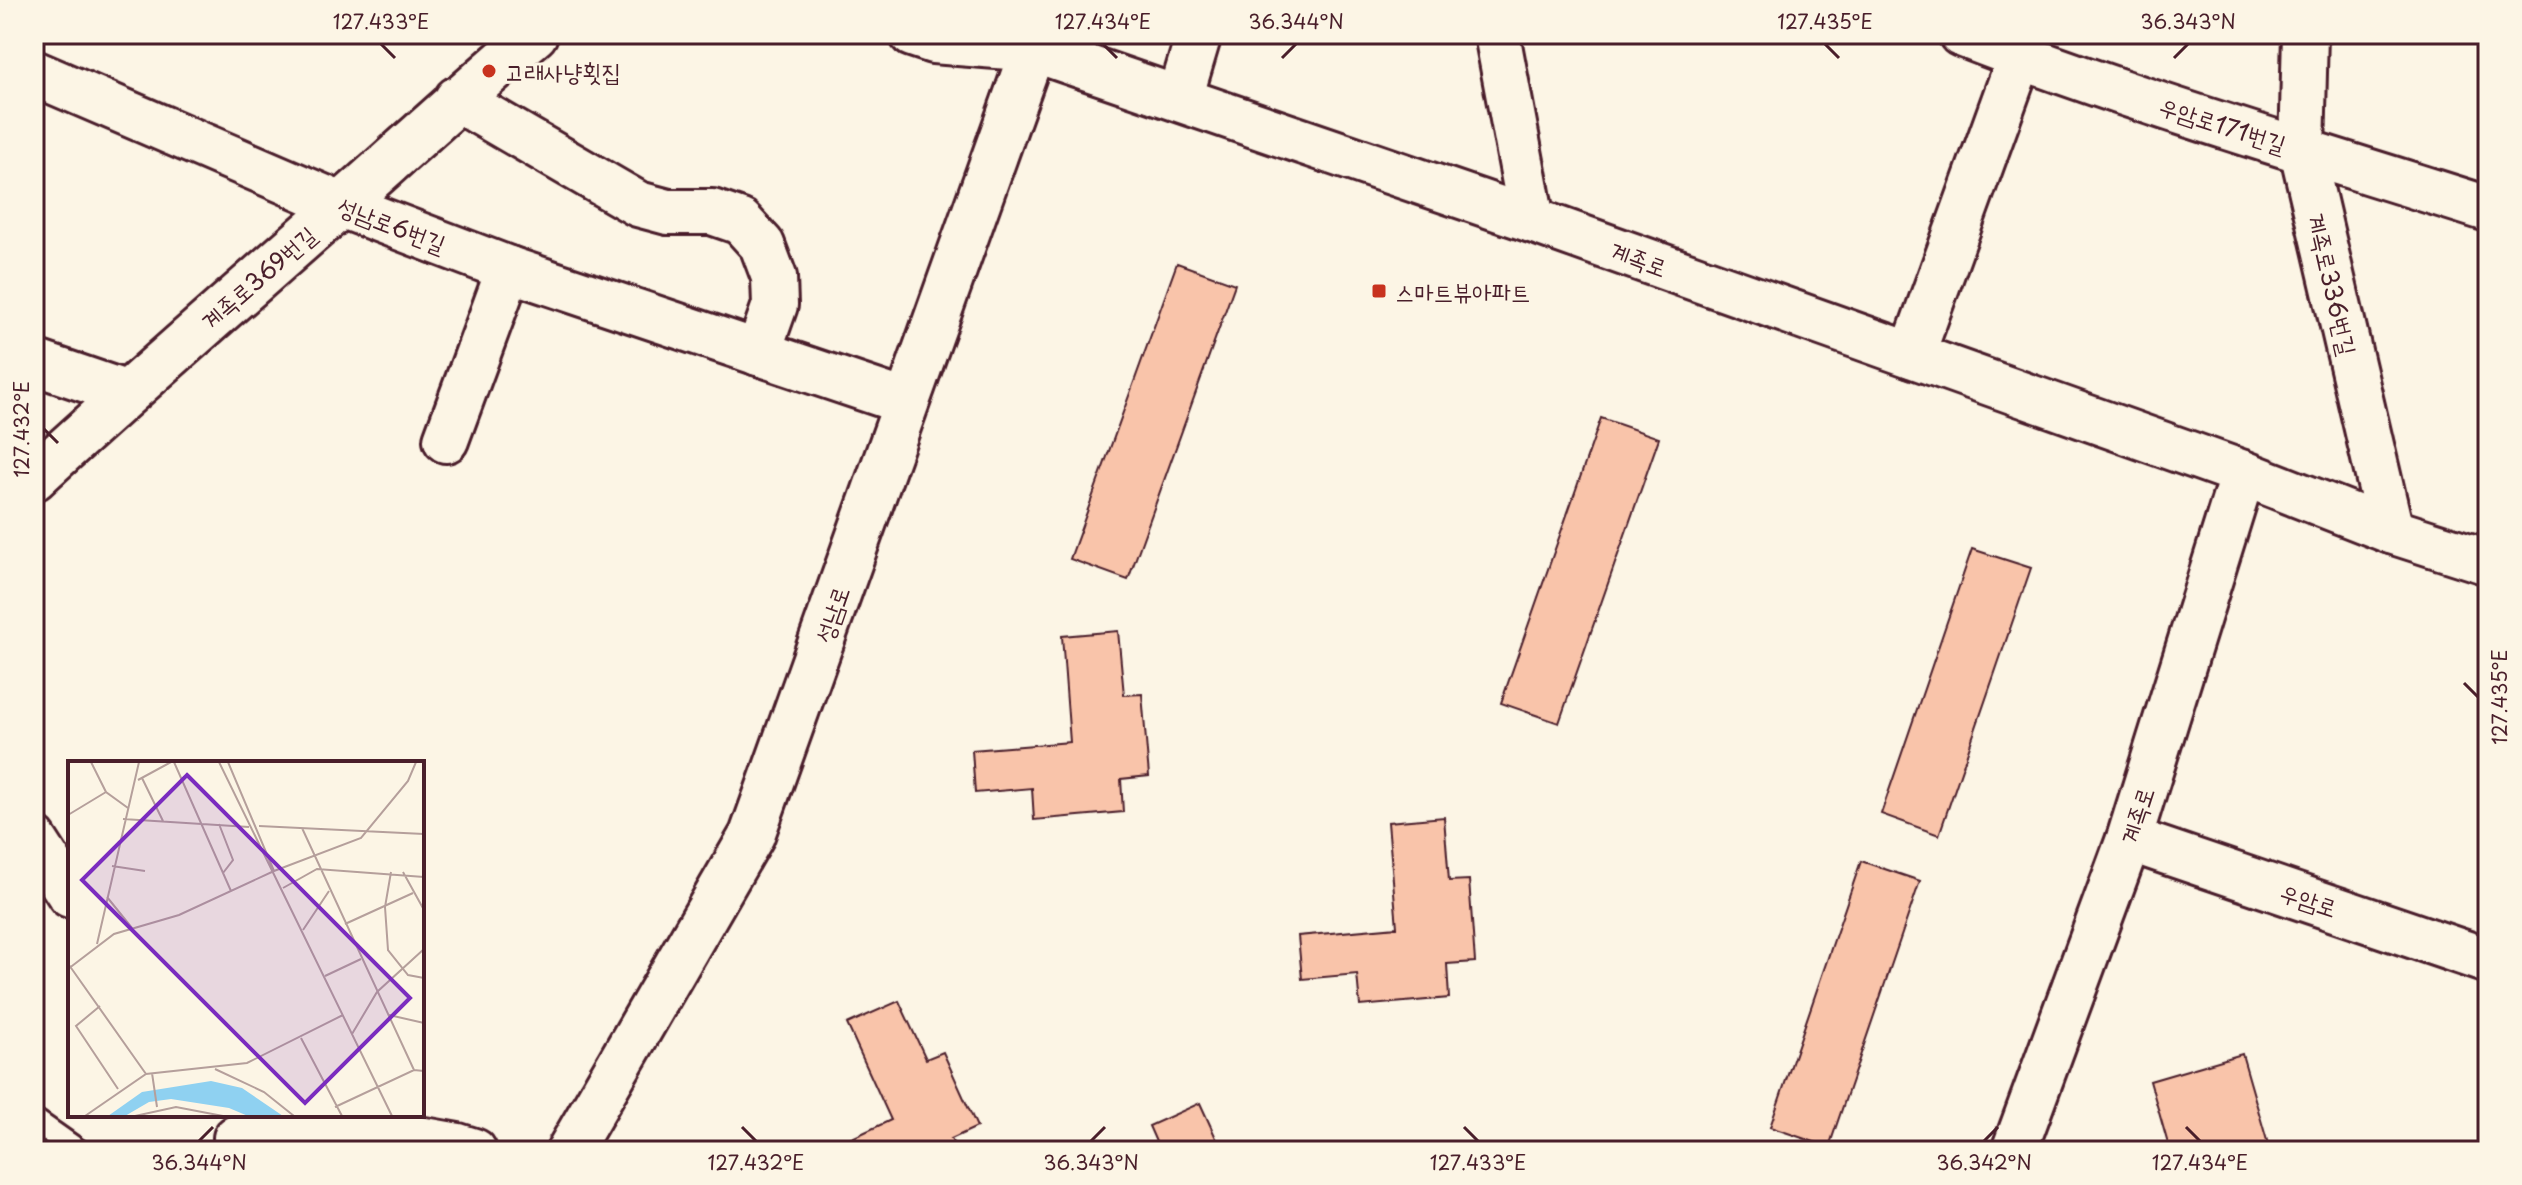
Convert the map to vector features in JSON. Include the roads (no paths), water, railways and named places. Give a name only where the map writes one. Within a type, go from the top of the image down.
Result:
[{"type":"street","name":"계족로369번길","points":[[34,478],[125,393],[341,205],[457,99],[535,34]]},
{"type":"street","name":"계족로","points":[[912,34],[933,41],[1029,39],[1180,98],[2243,473],[2391,531],[2488,562]]},
{"type":"street","points":[[1180,98],[1199,34]]},
{"type":"street","points":[[1497,34],[1532,220]]},
{"type":"street","name":"우암로171번길","points":[[1961,34],[2020,57],[2488,209]]},
{"type":"street","name":"계족로336번길","points":[[2305,34],[2302,150],[2391,531]]},
{"type":"street","name":"성남로","points":[[569,1151],[752,835],[1029,39]]},
{"type":"street","points":[[1912,355],[2020,57]]},
{"type":"street","name":"성남로6번길","points":[[34,73],[341,205],[509,269],[905,402]]},
{"type":"street","points":[[457,99],[638,204],[668,212],[712,212],[741,222],[762,245],[774,277],[775,305],[758,353]]},
{"type":"street","points":[[446,440],[509,269]]},
{"type":"street","points":[[34,362],[125,393]]},
{"type":"street","name":"계족로","points":[[2014,1151],[2129,839],[2243,473]]},
{"type":"street","points":[[34,839],[68,892]]},
{"type":"street","name":"우암로","points":[[2129,839],[2488,961]]},
{"type":"street","points":[[233,1135],[357,1128],[474,1151]]},
{"type":"lane","points":[[34,1120],[78,1151]]},
{"type":"place","name":"고래사냥횟집","points":[[489,71]]},
{"type":"place","name":"스마트뷰아파트","points":[[1379,291]]}]
